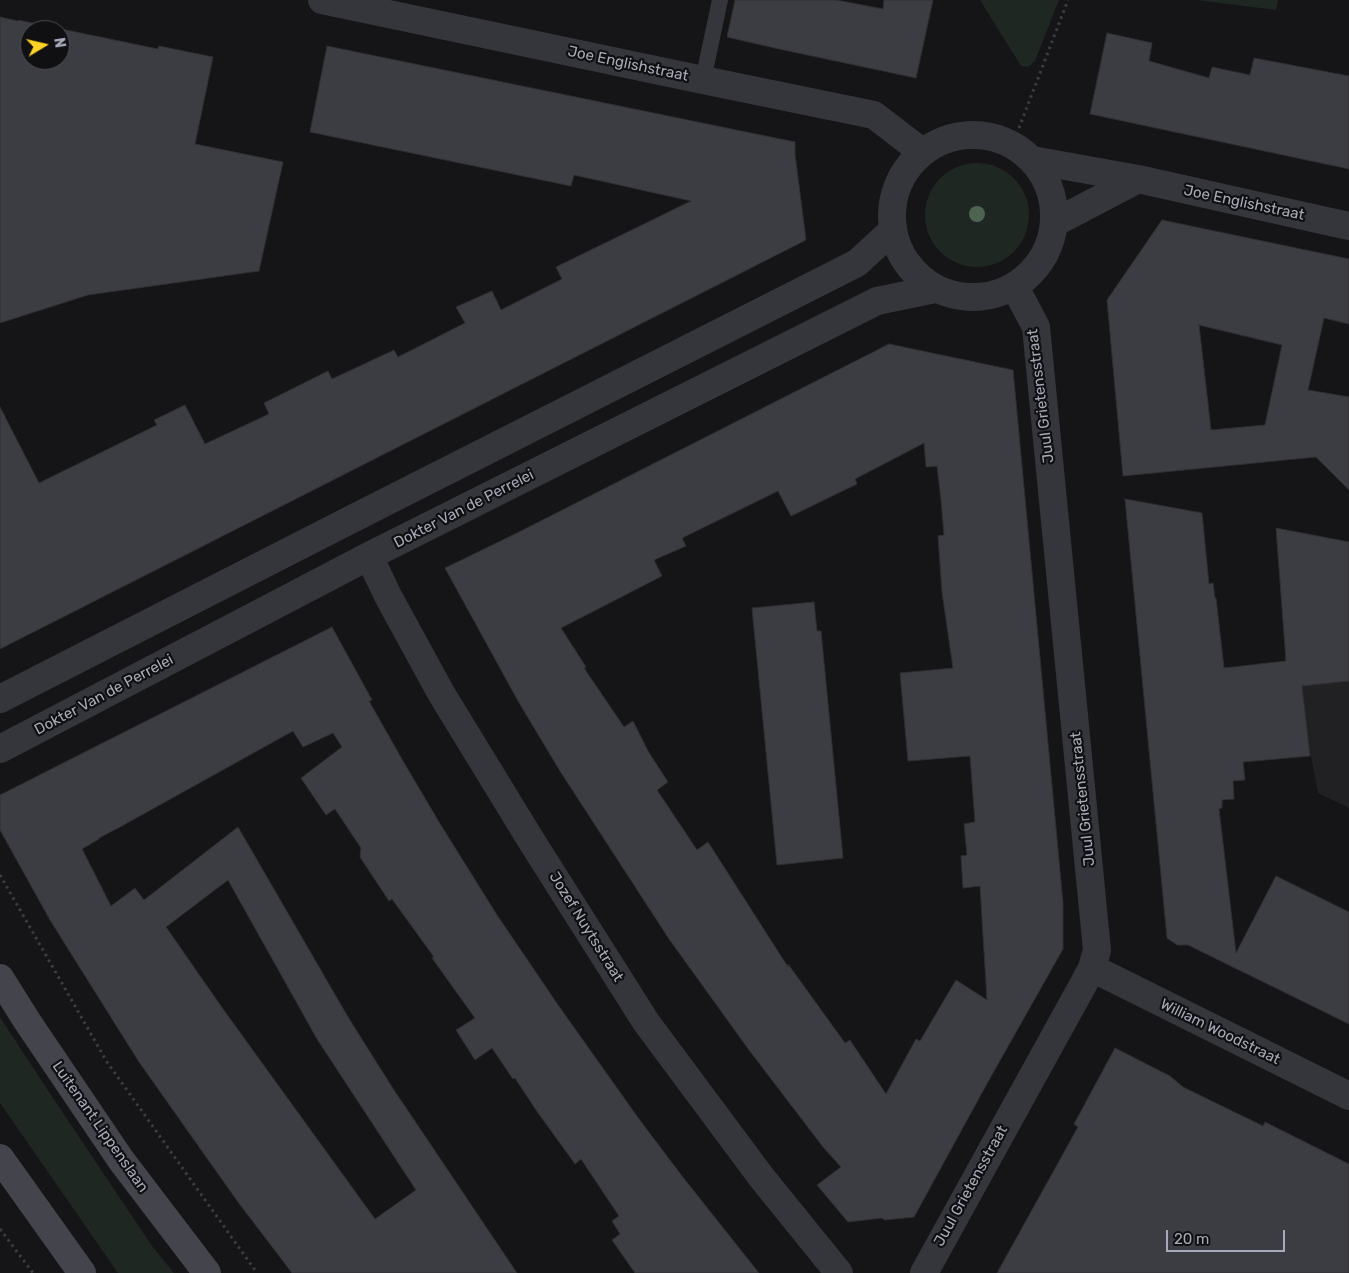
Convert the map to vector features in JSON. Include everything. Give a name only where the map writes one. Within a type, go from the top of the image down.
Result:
[{"type":"main road","name":"Luitenant Lippenslaan","points":[[0,978],[27,1022],[121,1160],[206,1273]]},
{"type":"main road","points":[[0,1158],[82,1273]]},
{"type":"street","name":"Joe Englishstraat","points":[[322,0],[874,115],[922,152]]},
{"type":"street","points":[[967,135],[990,136],[1022,152],[1045,178],[1053,200],[1054,223],[1048,248],[1035,270],[1015,287],[995,295],[974,298],[954,296],[935,288],[915,274],[900,254],[892,230],[892,208],[896,187],[907,168],[922,152],[943,140],[967,135]]},
{"type":"street","name":"Joe Englishstraat","points":[[1022,152],[1138,180],[1349,226]]},
{"type":"street","points":[[1054,223],[1138,180]]},
{"type":"street","points":[[0,699],[857,263],[892,230]]},
{"type":"street","name":"Juul Grietensstraat","points":[[924,1273],[1092,968],[1097,950],[1036,327],[1015,287]]},
{"type":"street","name":"Dokter Van de Perrelei","points":[[0,749],[369,556],[877,301],[935,288]]},
{"type":"street","name":"Jozef Nuytsstraat","points":[[369,556],[388,596],[441,693],[646,1022],[762,1178],[838,1273]]},
{"type":"street","name":"William Woodstraat","points":[[1092,968],[1349,1096]]},
{"type":"lane","points":[[703,80],[720,0]]},
{"type":"path","points":[[1022,152],[1068,0]]},
{"type":"path","points":[[0,875],[107,1062],[257,1273]]},
{"type":"path","points":[[0,1229],[33,1273]]},
{"type":"shaded area","points":[[980,0],[1059,0],[1035,61],[1028,67],[1021,66]]},
{"type":"shaded area","points":[[1196,0],[1278,0],[1276,10]]},
{"type":"shaded area","points":[[977,163],[997,167],[1006,171],[1014,178],[1021,186],[1025,195],[1029,215],[1025,235],[1021,244],[1014,252],[1006,259],[997,263],[977,267],[957,263],[948,259],[940,252],[933,244],[929,235],[925,215],[929,195],[933,186],[940,178],[948,171],[957,167]]},
{"type":"shaded area","points":[[1349,646],[1349,808],[1318,793],[1311,756],[1268,713],[1264,663],[1285,661],[1285,651]]},
{"type":"shaded area","points":[[0,1017],[152,1246],[174,1273],[118,1273],[0,1103]]},
{"type":"building","points":[[735,0],[836,0],[883,9],[884,0],[933,0],[916,78],[727,37]]},
{"type":"building","points":[[0,17],[20,20],[20,70],[70,70],[70,31],[158,49],[159,46],[213,57],[195,144],[283,162],[259,271],[88,295],[0,323]]},
{"type":"building","points":[[1107,33],[1152,43],[1149,61],[1209,78],[1212,67],[1250,75],[1254,58],[1349,76],[1349,169],[1090,114]]},
{"type":"building","points":[[327,46],[795,142],[806,240],[0,649],[0,407],[39,483],[157,425],[154,420],[185,405],[205,444],[269,414],[264,403],[328,371],[332,379],[394,350],[398,357],[465,323],[456,307],[492,291],[501,310],[562,279],[556,267],[691,201],[574,175],[571,186],[310,132]]},
{"type":"building","points":[[1162,220],[1349,259],[1349,324],[1324,318],[1308,390],[1349,397],[1349,490],[1316,457],[1123,476],[1107,300]],"holes":[[[1199,325],[1282,345],[1265,425],[1211,430]]]},
{"type":"building","points":[[889,344],[1013,370],[1063,903],[1063,949],[914,1217],[848,1222],[817,1185],[841,1167],[823,1147],[749,1050],[669,939],[560,771],[518,701],[445,568]],"holes":[[[924,443],[926,467],[937,466],[944,535],[938,536],[942,592],[953,668],[900,673],[908,761],[970,756],[975,822],[964,824],[967,855],[961,856],[963,888],[980,886],[987,1000],[956,980],[920,1041],[916,1039],[886,1094],[850,1040],[845,1043],[788,964],[788,967],[708,842],[697,850],[657,790],[668,782],[648,751],[633,721],[624,727],[584,668],[586,667],[561,628],[662,576],[654,560],[686,546],[682,538],[778,491],[791,516],[857,484],[855,479]]]},
{"type":"building","points":[[1125,499],[1202,513],[1209,584],[1213,583],[1216,598],[1224,668],[1286,661],[1276,528],[1349,542],[1349,681],[1302,686],[1310,756],[1243,762],[1245,780],[1233,781],[1234,799],[1222,800],[1222,808],[1219,809],[1236,953],[1276,876],[1349,912],[1349,1024],[1188,945],[1177,945],[1167,938]]},
{"type":"building","points":[[814,602],[817,631],[821,631],[843,858],[777,865],[752,608]]},
{"type":"building","points":[[332,627],[372,700],[369,701],[403,761],[497,915],[639,1119],[759,1273],[635,1273],[612,1240],[620,1234],[612,1221],[619,1216],[581,1159],[575,1164],[492,1048],[475,1060],[456,1030],[475,1018],[392,899],[389,901],[360,857],[361,848],[335,809],[326,815],[301,778],[342,747],[333,733],[303,747],[293,731],[82,849],[111,906],[135,888],[144,900],[238,827],[348,1017],[392,1087],[517,1273],[292,1273],[238,1202],[139,1062],[50,920],[0,830],[0,795]],"holes":[[[228,880],[317,1039],[416,1190],[375,1219],[166,927]]]},
{"type":"building","points":[[1115,1048],[1170,1076],[1189,1090],[1263,1126],[1265,1122],[1349,1164],[1349,1273],[997,1273],[1078,1127],[1074,1124]]}]
